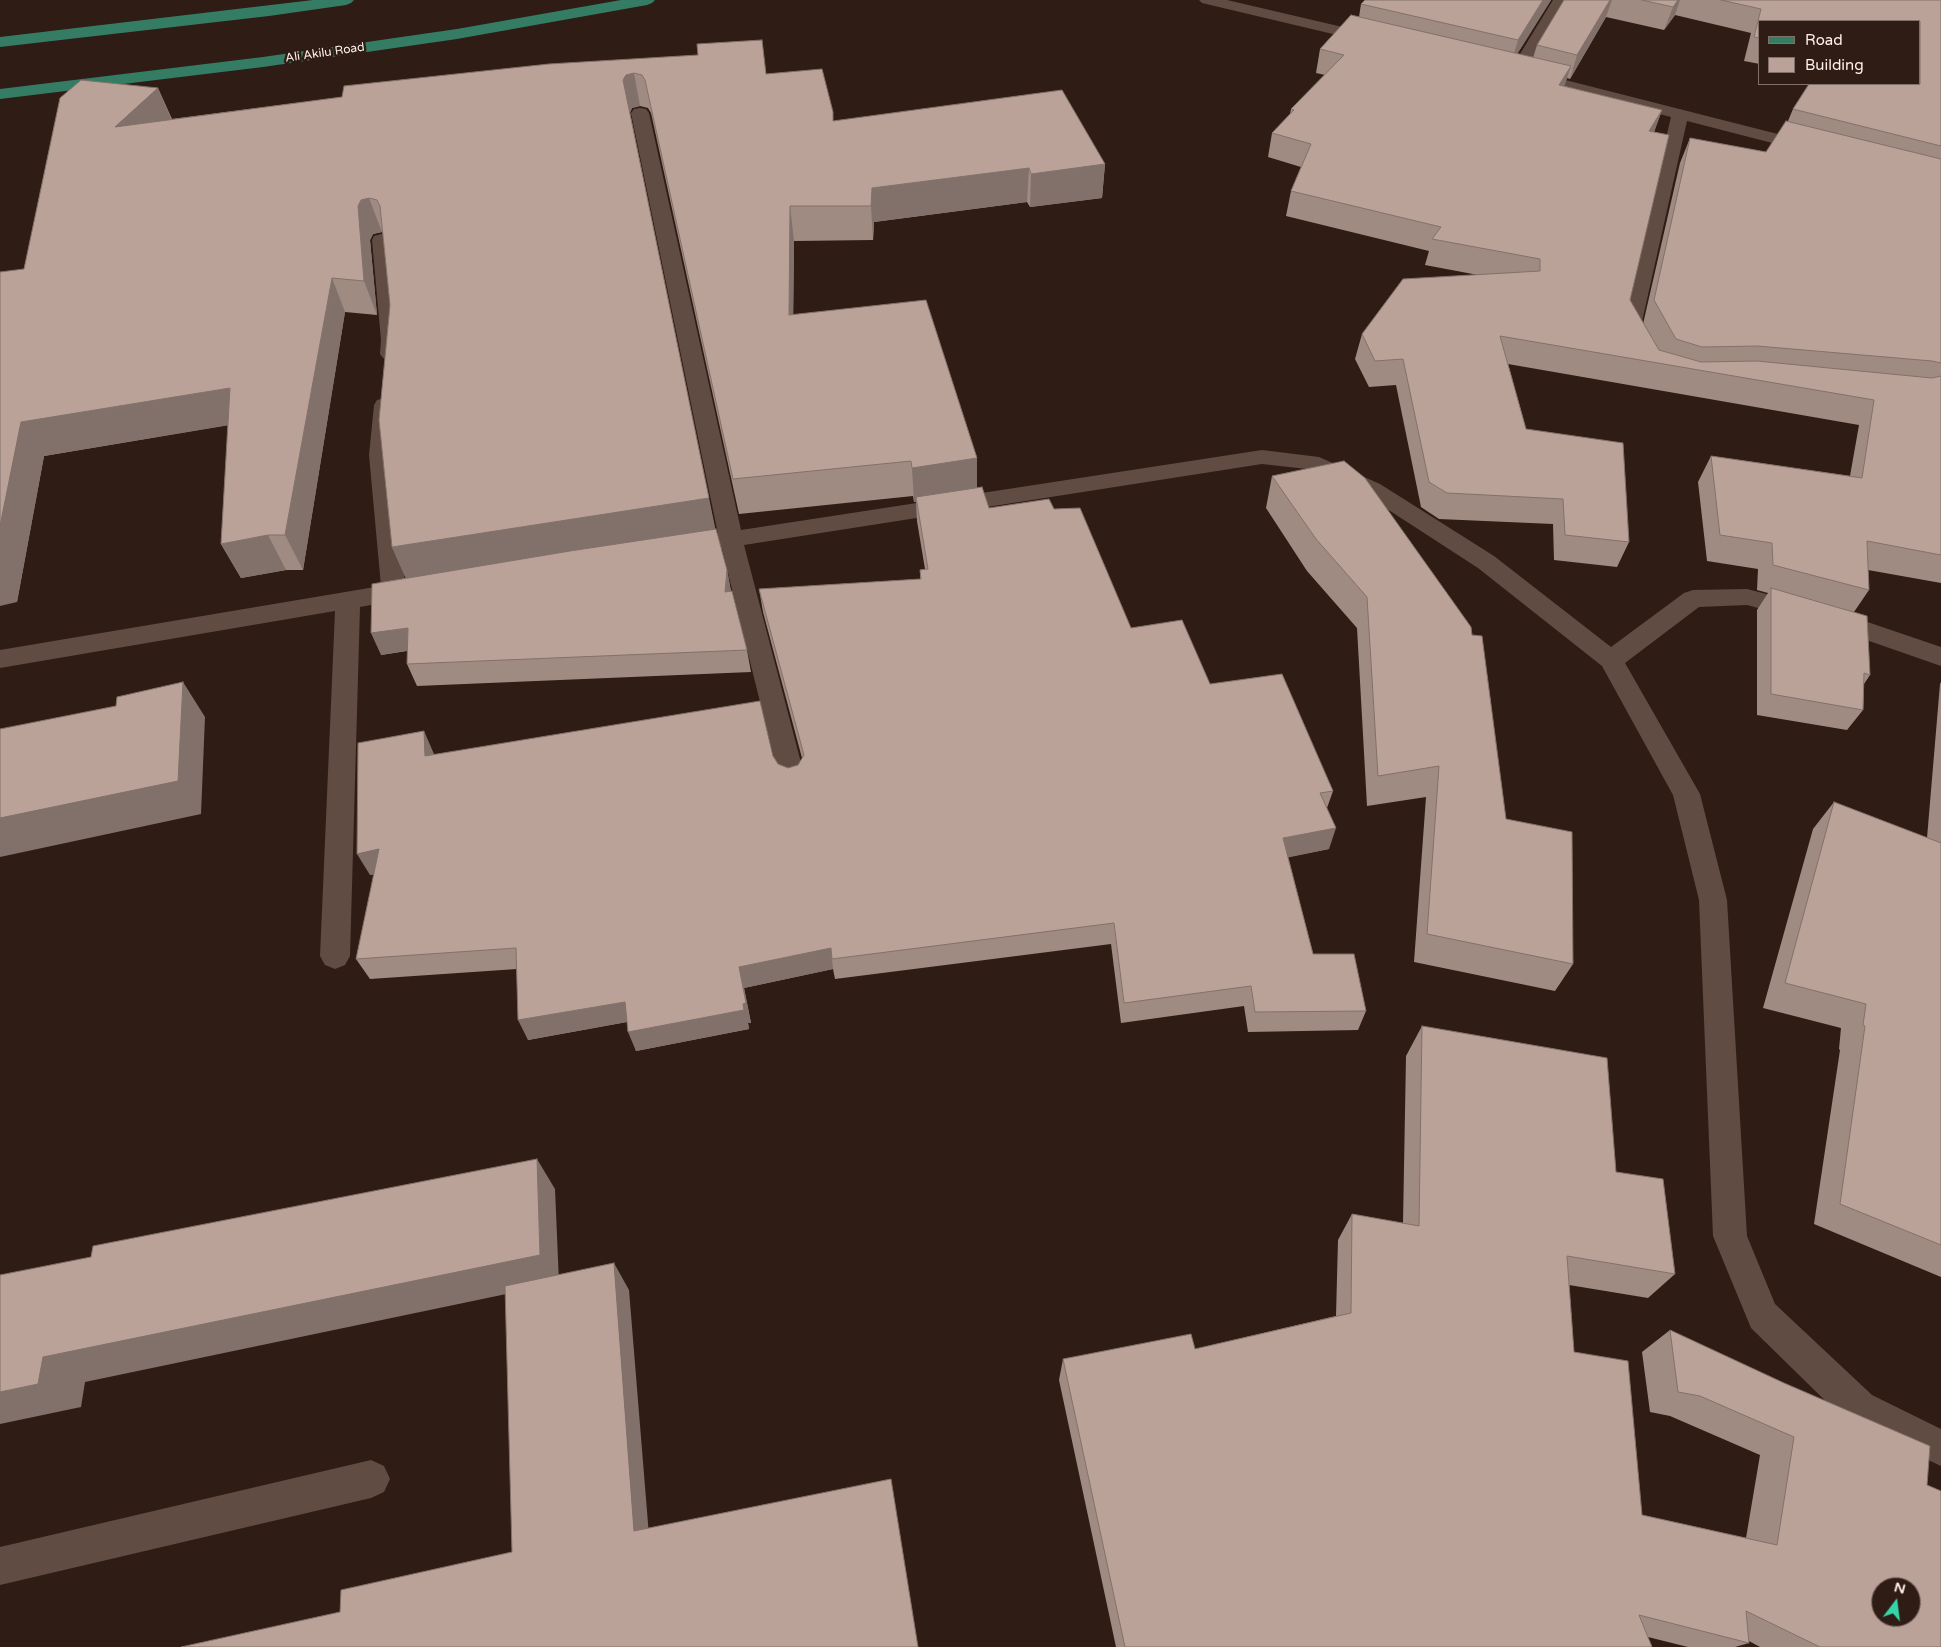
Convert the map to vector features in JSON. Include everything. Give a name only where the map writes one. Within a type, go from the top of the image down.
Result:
[{"type":"main road","points":[[0,42],[269,11],[346,0]]},
{"type":"main road","name":"Ali Akilu Road","points":[[0,94],[283,60],[457,34],[647,0]]},
{"type":"street","points":[[1207,0],[1392,43]]},
{"type":"street","points":[[1516,72],[1562,0]]},
{"type":"street","points":[[1497,68],[1825,151]]},
{"type":"street","points":[[640,113],[731,540],[792,778]]},
{"type":"street","points":[[1650,362],[1630,326],[1680,114]]},
{"type":"street","points":[[381,240],[391,340],[380,455],[394,592]]},
{"type":"street","points":[[663,550],[1262,457],[1311,462],[1372,489],[1486,562],[1611,660],[1686,794],[1713,900],[1730,1236],[1763,1316],[1858,1408],[1941,1448]]},
{"type":"street","points":[[0,659],[433,586]]},
{"type":"street","points":[[1611,660],[1693,599],[1747,597],[1835,620],[1941,657]]},
{"type":"street","points":[[335,956],[348,600]]},
{"type":"street","points":[[0,1566],[371,1479]]},
{"type":"building","points":[[1365,0],[1543,0],[1518,40],[1361,4]]},
{"type":"building","points":[[1564,0],[1610,0],[1577,55],[1537,45]]},
{"type":"building","points":[[1642,0],[1678,0],[1673,7]]},
{"type":"building","points":[[1721,0],[1941,0],[1941,146],[1793,109],[1808,85],[1921,85],[1921,20],[1758,20],[1761,9]]},
{"type":"building","points":[[1351,15],[1571,66],[1559,85],[1662,110],[1649,131],[1669,135],[1630,300],[1659,350],[1701,362],[1757,361],[1932,378],[1941,376],[1941,555],[1867,541],[1869,590],[1773,565],[1772,543],[1720,535],[1711,456],[1862,478],[1874,400],[1500,336],[1526,429],[1623,443],[1629,542],[1565,535],[1563,499],[1447,493],[1429,482],[1403,359],[1375,361],[1362,334],[1403,279],[1540,271],[1540,259],[1432,239],[1441,227],[1291,191],[1311,144],[1272,133],[1294,110],[1291,109],[1344,55],[1320,49]]},
{"type":"building","points":[[1758,21],[1758,38],[1754,37]]},
{"type":"building","points":[[762,40],[766,74],[822,69],[833,112],[833,121],[1062,90],[1105,164],[1031,174],[1029,168],[872,188],[871,206],[790,206],[789,315],[926,300],[977,458],[912,468],[911,461],[733,479],[645,80],[642,75],[634,73],[626,75],[623,80],[709,498],[392,547],[379,420],[390,305],[380,206],[377,200],[369,198],[361,200],[358,206],[364,281],[332,278],[285,535],[268,535],[221,544],[230,388],[21,422],[0,526],[0,272],[24,269],[60,98],[81,80],[158,88],[115,127],[342,97],[344,86],[549,64],[698,55],[697,44]]},
{"type":"building","points":[[1786,121],[1941,159],[1941,363],[1757,346],[1702,347],[1676,339],[1654,300],[1690,138],[1766,152]]},
{"type":"building","points":[[1344,461],[1365,478],[1471,627],[1472,635],[1482,636],[1506,819],[1572,832],[1573,964],[1427,934],[1439,766],[1378,776],[1367,597],[1316,539],[1272,476]]},
{"type":"building","points":[[982,487],[989,508],[1049,499],[1054,509],[1080,508],[1131,628],[1182,620],[1210,684],[1282,674],[1333,791],[1320,793],[1336,828],[1283,838],[1313,954],[1354,954],[1366,1011],[1255,1012],[1251,986],[1124,1003],[1114,923],[832,959],[831,948],[739,967],[746,1003],[743,1004],[744,1010],[628,1032],[625,1002],[518,1020],[516,948],[356,959],[379,849],[357,854],[358,743],[424,731],[425,756],[760,701],[773,756],[778,764],[788,768],[798,765],[804,755],[759,589],[921,579],[920,570],[928,569],[916,497]]},
{"type":"building","points":[[716,529],[727,570],[725,592],[732,591],[747,650],[407,664],[408,628],[371,633],[372,584]]},
{"type":"building","points":[[1771,588],[1867,616],[1870,675],[1864,673],[1863,710],[1771,694]]},
{"type":"building","points":[[183,682],[178,781],[0,818],[0,729],[116,706],[117,697]]},
{"type":"building","points":[[1834,802],[1941,843],[1941,1245],[1840,1204],[1865,1026],[1863,1025],[1866,1004],[1785,983]]},
{"type":"building","points":[[1422,1026],[1607,1058],[1616,1172],[1663,1179],[1675,1274],[1567,1256],[1574,1352],[1628,1361],[1642,1515],[1777,1545],[1794,1437],[1700,1396],[1678,1392],[1670,1330],[1784,1383],[1930,1446],[1927,1485],[1941,1491],[1941,1647],[1820,1647],[1746,1611],[1749,1643],[1639,1615],[1652,1647],[1125,1647],[1063,1359],[1191,1334],[1195,1349],[1351,1313],[1352,1214],[1419,1226]]},
{"type":"building","points":[[537,1159],[540,1255],[43,1357],[38,1384],[0,1392],[0,1275],[91,1257],[93,1246]]},
{"type":"building","points":[[614,1263],[634,1531],[891,1479],[918,1647],[181,1647],[340,1612],[341,1590],[512,1552],[505,1286]]}]
